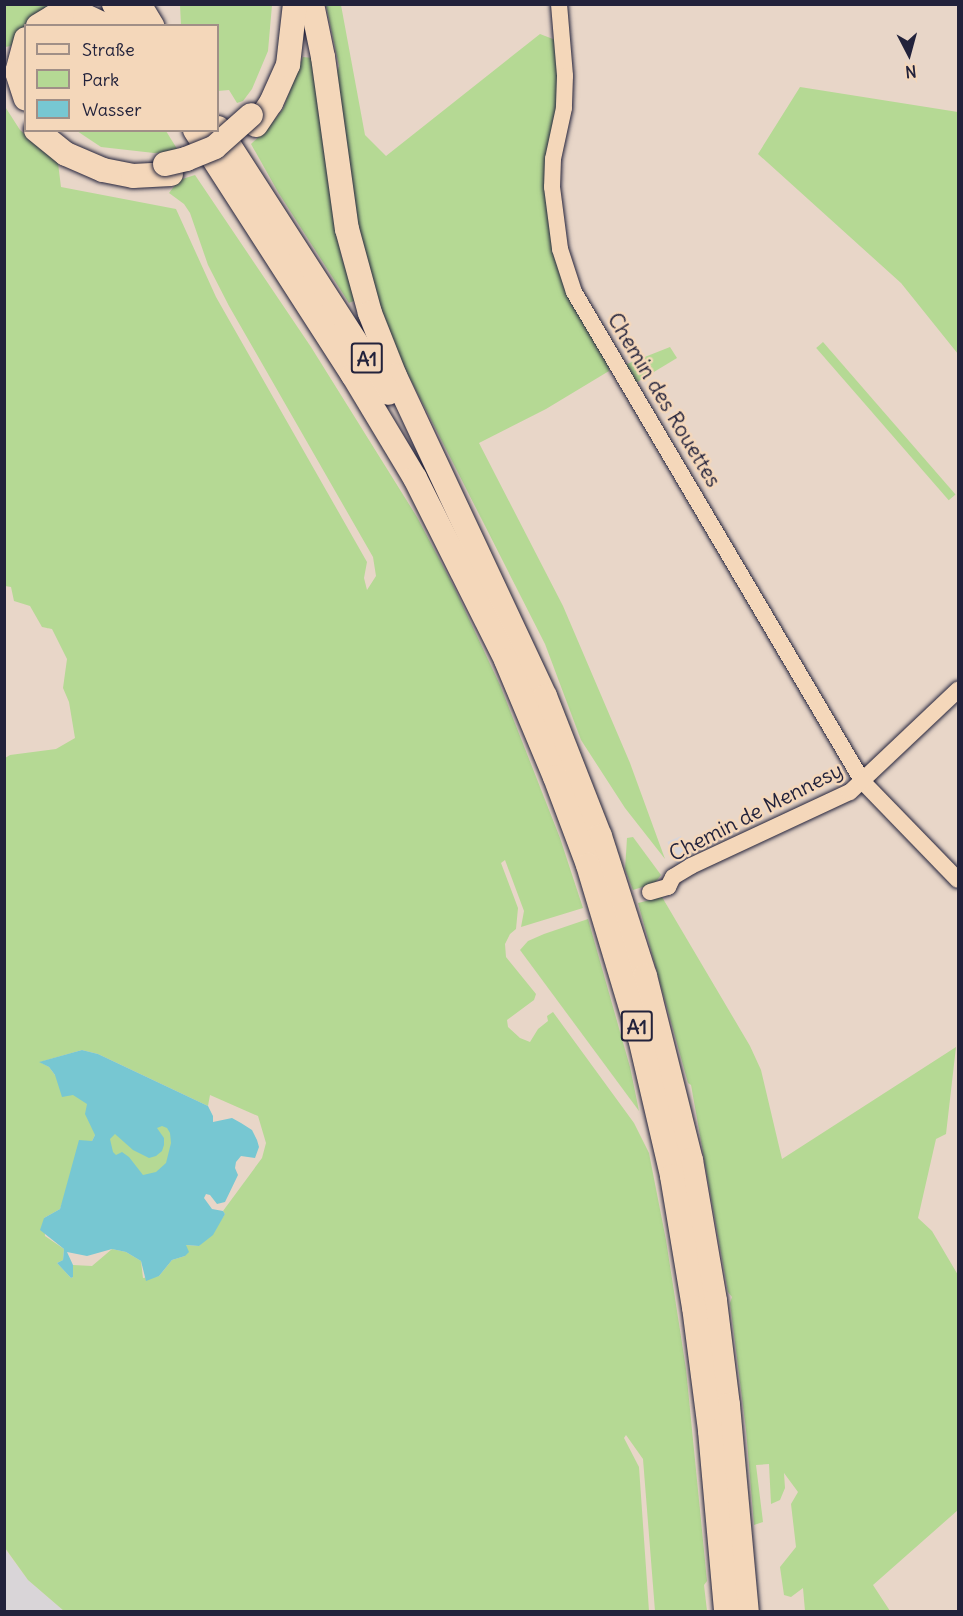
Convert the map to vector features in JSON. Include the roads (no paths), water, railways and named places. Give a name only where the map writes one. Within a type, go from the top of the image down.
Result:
[{"type":"highway","points":[[114,4],[127,24]]},
{"type":"highway","points":[[139,4],[151,24]]},
{"type":"highway","points":[[254,120],[278,62],[285,4]]},
{"type":"highway","points":[[38,132],[66,154],[103,170],[133,176],[168,169],[214,147],[254,120],[271,103],[288,65],[293,38],[295,4]]},
{"type":"highway","points":[[312,4],[323,57],[345,220],[357,272],[384,352],[463,523]]},
{"type":"highway","points":[[41,24],[53,17],[68,14],[85,16],[102,24]]},
{"type":"highway","points":[[24,46],[17,72],[24,93]]},
{"type":"highway","points":[[4,81],[14,102],[24,115]]},
{"type":"highway","name":"A1","points":[[219,130],[347,325],[423,449],[463,523],[545,696],[570,757],[629,924],[660,1031],[690,1160],[715,1301],[728,1404],[747,1611]]},
{"type":"highway","points":[[54,132],[77,149],[109,162],[168,169]]},
{"type":"highway","name":"A1","points":[[196,132],[353,375],[415,478],[462,567],[506,660],[555,777],[588,865],[637,1026],[672,1176],[694,1307],[710,1431],[726,1611]]},
{"type":"street","name":"Chemin des Rouettes","points":[[559,4],[565,76],[564,108],[553,159],[552,187],[556,231],[568,279],[586,316],[756,596],[863,782],[958,880]]},
{"type":"street","name":"Chemin de Mennesy","points":[[650,892],[668,887],[673,878],[691,866],[850,792],[958,690]]},
{"type":"water","points":[[82,1050],[98,1054],[208,1106],[213,1122],[232,1118],[252,1130],[259,1147],[255,1158],[241,1156],[236,1162],[235,1168],[238,1175],[225,1202],[217,1204],[210,1195],[206,1194],[204,1198],[212,1209],[223,1211],[225,1214],[213,1235],[199,1246],[186,1245],[189,1252],[185,1256],[172,1260],[159,1276],[146,1281],[141,1261],[126,1252],[112,1249],[87,1256],[67,1252],[73,1265],[73,1277],[71,1278],[57,1263],[63,1260],[64,1249],[40,1230],[44,1218],[60,1209],[79,1140],[92,1141],[95,1135],[85,1114],[87,1104],[73,1095],[62,1097],[55,1075],[49,1067],[39,1062]],"holes":[[[162,1126],[167,1128],[171,1143],[166,1163],[156,1172],[143,1175],[129,1157],[122,1152],[116,1155],[113,1152],[110,1139],[115,1134],[133,1150],[149,1158],[156,1156],[162,1151],[164,1145],[164,1138],[157,1128]]]}]
